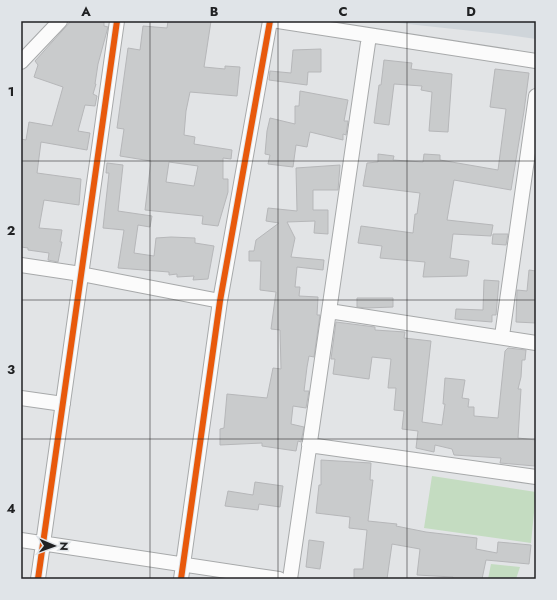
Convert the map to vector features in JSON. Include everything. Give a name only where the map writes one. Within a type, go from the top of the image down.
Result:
[{"type":"street","points":[[21,62],[60,21]]},
{"type":"street","points":[[38,579],[117,21]]},
{"type":"street","points":[[182,572],[220,301],[270,21]]},
{"type":"street","points":[[278,21],[536,61]]},
{"type":"street","points":[[290,579],[369,36]]},
{"type":"street","points":[[502,336],[536,96]]},
{"type":"street","points":[[21,265],[81,274],[220,301]]},
{"type":"street","points":[[329,311],[502,336],[536,343]]},
{"type":"street","points":[[21,398],[63,404]]},
{"type":"street","points":[[309,445],[536,477]]},
{"type":"street","points":[[21,540],[182,572],[279,579]]},
{"type":"shaded area","points":[[380,21],[536,21],[536,39],[500,34]]},
{"type":"green space","points":[[432,476],[536,492],[531,543],[424,528]]},
{"type":"green space","points":[[491,564],[520,567],[516,579],[488,579]]},
{"type":"building","points":[[71,21],[104,21],[104,26],[108,27],[98,64],[96,84],[93,94],[97,96],[95,106],[85,105],[78,131],[90,133],[87,150],[41,142],[37,173],[81,179],[79,205],[44,200],[39,228],[62,230],[60,242],[62,242],[58,262],[48,260],[49,253],[28,250],[28,248],[21,247],[21,139],[26,140],[29,122],[52,126],[63,87],[34,77],[38,65],[35,61]]},
{"type":"building","points":[[168,21],[211,21],[204,67],[225,69],[225,66],[240,67],[237,96],[190,92],[186,111],[184,135],[195,137],[194,144],[232,150],[231,159],[223,158],[223,179],[228,179],[228,192],[218,226],[202,224],[203,216],[145,210],[151,161],[120,156],[124,129],[117,128],[128,48],[140,50],[143,26],[167,28]],"holes":[[[169,162],[198,166],[194,186],[166,182]]]},
{"type":"building","points":[[321,49],[321,72],[308,72],[307,85],[269,80],[270,71],[291,73],[293,50]]},
{"type":"building","points":[[384,60],[412,63],[411,69],[452,74],[448,132],[429,131],[432,92],[421,90],[422,86],[394,84],[389,125],[374,123]]},
{"type":"building","points":[[495,69],[529,73],[524,111],[511,190],[454,180],[447,220],[493,225],[491,236],[453,234],[450,258],[469,261],[467,276],[423,277],[425,262],[380,258],[382,246],[358,243],[361,226],[413,233],[415,214],[417,214],[420,193],[363,186],[367,163],[378,162],[378,154],[394,156],[393,160],[423,162],[424,154],[440,155],[440,160],[498,170],[506,109],[490,107]]},
{"type":"building","points":[[300,91],[348,100],[344,121],[348,121],[346,135],[343,134],[343,140],[310,132],[307,147],[296,145],[293,167],[268,164],[270,155],[265,154],[270,118],[295,124],[295,106],[299,106]]},
{"type":"building","points":[[107,163],[123,165],[118,211],[152,216],[150,227],[138,225],[134,253],[154,256],[156,238],[195,238],[195,243],[214,246],[208,279],[193,280],[194,276],[177,277],[177,274],[169,275],[169,272],[118,268],[124,230],[103,228],[109,173],[106,173]]},
{"type":"building","points":[[340,165],[338,190],[313,190],[313,210],[328,210],[328,234],[314,233],[315,221],[287,222],[295,238],[291,257],[324,260],[323,270],[297,267],[295,287],[300,287],[299,296],[318,297],[317,315],[320,315],[314,357],[309,356],[307,367],[304,391],[309,391],[306,408],[293,406],[291,424],[304,427],[301,442],[298,441],[296,451],[262,446],[262,443],[220,445],[220,429],[224,428],[227,394],[267,398],[273,368],[281,369],[280,330],[271,329],[276,292],[260,290],[261,261],[249,261],[249,251],[254,251],[256,240],[279,223],[266,221],[268,208],[297,211],[296,168]]},
{"type":"building","points":[[493,234],[508,234],[506,245],[492,244]]},
{"type":"building","points":[[529,270],[536,271],[536,323],[516,322],[517,290],[527,291]]},
{"type":"building","points":[[484,280],[499,281],[496,315],[492,315],[492,322],[455,319],[456,309],[483,310]]},
{"type":"building","points":[[357,298],[393,298],[393,307],[357,307]]},
{"type":"building","points":[[336,322],[375,327],[375,330],[405,332],[404,338],[431,341],[422,422],[442,425],[445,404],[443,404],[445,378],[465,380],[462,398],[469,399],[468,407],[474,407],[474,416],[498,418],[505,351],[508,348],[526,350],[525,360],[522,360],[521,377],[518,389],[521,389],[518,438],[536,440],[535,466],[500,463],[501,458],[454,455],[452,449],[435,445],[434,452],[416,448],[418,431],[402,429],[404,411],[394,410],[396,388],[388,388],[391,359],[372,357],[369,379],[333,374],[335,359],[331,359]]},
{"type":"building","points":[[321,460],[371,463],[370,480],[373,480],[368,521],[397,524],[396,526],[426,532],[477,538],[476,549],[497,553],[498,542],[531,545],[529,564],[486,560],[482,579],[453,579],[453,577],[417,575],[420,549],[392,544],[387,579],[354,579],[354,569],[363,569],[367,530],[349,528],[350,517],[316,513],[319,485],[321,485]]},
{"type":"building","points":[[255,482],[283,486],[280,507],[259,504],[258,510],[225,506],[228,491],[253,495]]},
{"type":"building","points":[[309,540],[324,542],[320,569],[306,567]]},
{"type":"cycle path","points":[[38,579],[117,21]]},
{"type":"cycle path","points":[[181,579],[220,301],[270,21]]}]
